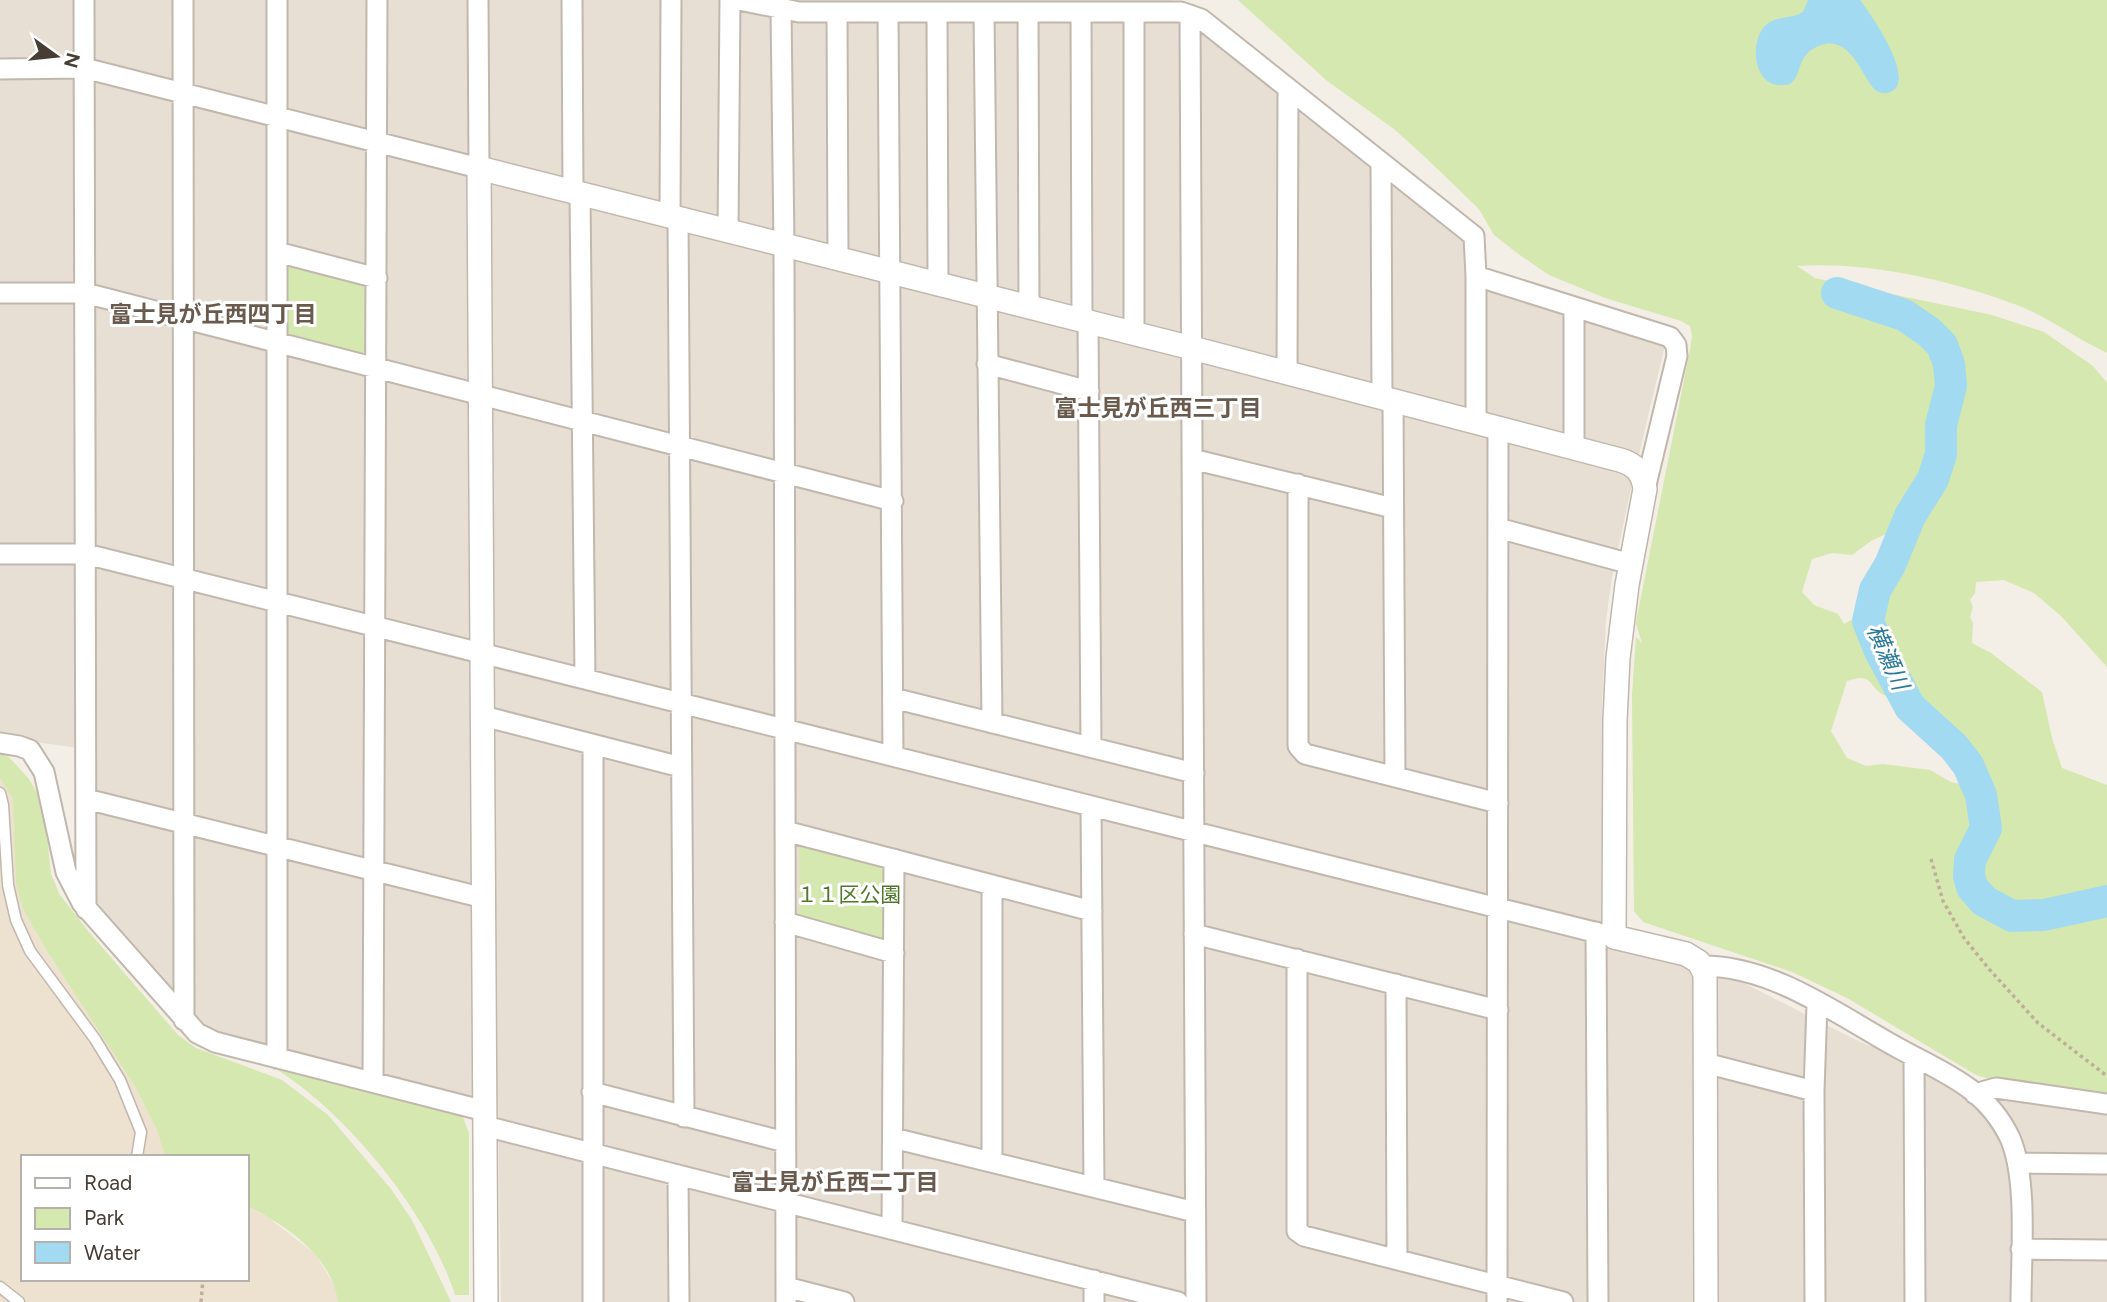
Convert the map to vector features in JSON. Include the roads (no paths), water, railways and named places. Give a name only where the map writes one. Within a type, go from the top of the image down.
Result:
[{"type":"street","points":[[84,0],[86,909]]},
{"type":"street","points":[[183,0],[184,1020]]},
{"type":"street","points":[[277,0],[277,1058]]},
{"type":"street","points":[[373,1082],[377,0]]},
{"type":"street","points":[[478,0],[486,1302]]},
{"type":"street","points":[[572,0],[583,421],[585,679]]},
{"type":"street","points":[[671,0],[679,446],[684,1116]]},
{"type":"street","points":[[728,232],[730,0]]},
{"type":"street","points":[[739,0],[781,10],[837,12],[1181,12],[1208,24],[1474,236],[1487,425],[1498,528],[1497,1294]]},
{"type":"street","points":[[781,10],[786,1295],[844,1302]]},
{"type":"street","points":[[837,12],[838,259]]},
{"type":"street","points":[[888,12],[893,756]]},
{"type":"street","points":[[937,12],[938,285]]},
{"type":"street","points":[[984,12],[992,723]]},
{"type":"street","points":[[1028,12],[1029,308]]},
{"type":"street","points":[[1081,12],[1091,747]]},
{"type":"street","points":[[1134,13],[1134,334]]},
{"type":"street","points":[[1190,15],[1196,1302]]},
{"type":"street","points":[[0,69],[84,68],[1192,348],[1631,464],[1643,478],[1644,493]]},
{"type":"street","points":[[1287,373],[1288,88]]},
{"type":"street","points":[[1381,163],[1393,508],[1395,777]]},
{"type":"street","points":[[277,252],[377,278]]},
{"type":"street","points":[[1476,276],[1670,337],[1676,345],[1677,356],[1644,493],[1631,564],[1622,619],[1617,679],[1605,934],[1598,1302]]},
{"type":"street","points":[[0,293],[85,293],[892,501]]},
{"type":"street","points":[[1574,307],[1574,448]]},
{"type":"street","points":[[987,364],[1088,391]]},
{"type":"street","points":[[1192,459],[1393,508]]},
{"type":"street","points":[[1298,484],[1298,746],[1305,754],[1498,803]]},
{"type":"street","points":[[1498,528],[1631,564]]},
{"type":"street","points":[[0,554],[86,554],[1686,954],[1701,966],[1705,978],[1706,1302]]},
{"type":"street","points":[[893,698],[1194,773]]},
{"type":"street","points":[[482,716],[681,767]]},
{"type":"street","points":[[0,743],[30,750],[44,772],[66,872],[86,909],[184,1020],[206,1039],[373,1082],[593,1153],[1178,1302]]},
{"type":"street","points":[[593,744],[593,1302]]},
{"type":"street","points":[[86,799],[484,898]]},
{"type":"street","points":[[1091,806],[1094,1187]]},
{"type":"street","points":[[785,831],[1092,911]]},
{"type":"street","points":[[892,1229],[894,859]]},
{"type":"street","points":[[992,885],[992,1162]]},
{"type":"street","points":[[785,922],[894,953]]},
{"type":"street","points":[[1194,934],[1498,1010]]},
{"type":"street","points":[[1297,960],[1297,1231],[1304,1236],[1396,1259],[1497,1294],[1563,1302]]},
{"type":"street","points":[[1701,966],[1726,968],[1764,978],[1817,1003],[1958,1081],[1996,1115],[2009,1138],[2018,1163],[2021,1184],[2021,1302]]},
{"type":"street","points":[[1396,984],[1396,1259]]},
{"type":"street","points":[[1815,1302],[1814,1091],[1817,1003]]},
{"type":"street","points":[[1914,1057],[1915,1302]]},
{"type":"street","points":[[1705,1063],[1814,1091]]},
{"type":"street","points":[[1975,1094],[1996,1088],[2107,1104]]},
{"type":"street","points":[[592,1092],[785,1142]]},
{"type":"street","points":[[893,1138],[1195,1212]]},
{"type":"street","points":[[2018,1163],[2107,1164]]},
{"type":"street","points":[[678,1175],[679,1302]]},
{"type":"street","points":[[2021,1249],[2107,1251]]},
{"type":"street","points":[[1094,1280],[1094,1302]]},
{"type":"lane","points":[[0,793],[8,885],[16,920],[30,951],[95,1039],[120,1080],[141,1132],[137,1155]]},
{"type":"lane","points":[[0,1287],[19,1302]]},
{"type":"water","points":[[1808,0],[1860,0],[1881,31],[1894,58],[1899,81],[1895,89],[1885,93],[1875,90],[1849,52],[1834,44],[1825,44],[1810,51],[1790,84],[1775,85],[1766,80],[1761,74],[1756,57],[1761,31],[1770,22],[1803,12]]},
{"type":"waterway","name":"横瀬川","points":[[1837,293],[1904,315],[1929,332],[1942,345],[1949,364],[1951,386],[1941,425],[1941,454],[1933,479],[1910,516],[1890,565],[1875,590],[1868,621],[1879,649],[1910,707],[1954,747],[1968,765],[1981,795],[1986,828],[1970,860],[1969,876],[1972,887],[1984,901],[2012,916],[2044,915],[2107,901]]},
{"type":"district","name":"富士見が丘西四丁目","points":[[213,314]]},
{"type":"district","name":"富士見が丘西三丁目","points":[[1158,408]]},
{"type":"district","name":"富士見が丘西二丁目","points":[[835,1182]]},
{"type":"park label","name":"１１区公園","points":[[849,894]]}]
